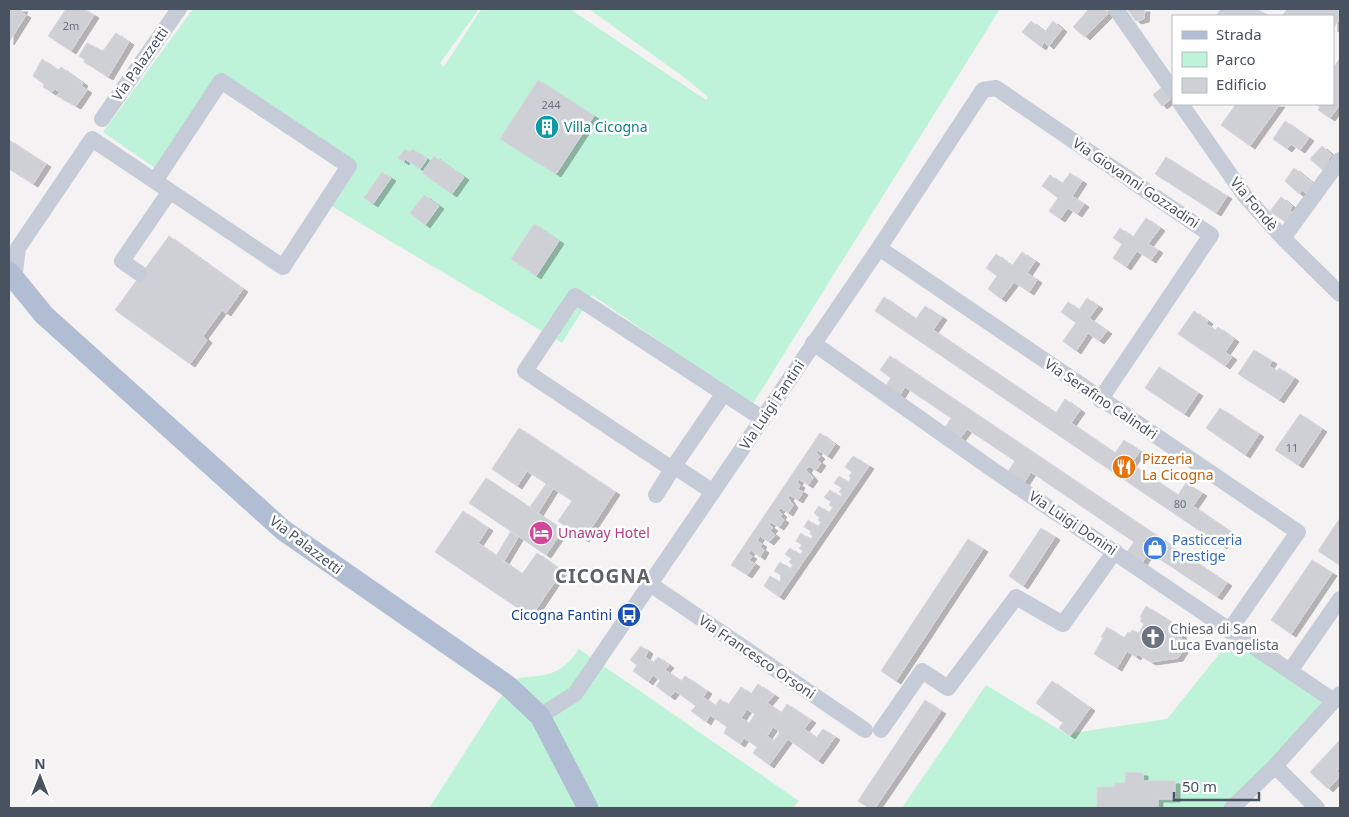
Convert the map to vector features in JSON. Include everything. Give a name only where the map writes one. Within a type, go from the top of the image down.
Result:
[{"type":"main road","name":"Via Palazzetti","points":[[11,276],[44,315],[283,530],[508,686],[540,716],[588,808]]},
{"type":"street","name":"Via Palazzetti","points":[[102,119],[178,9]]},
{"type":"street","points":[[1116,9],[1172,90]]},
{"type":"street","points":[[221,81],[349,166],[283,267],[155,181],[221,81]]},
{"type":"street","name":"Via Luigi Fantini","points":[[540,716],[575,694],[879,248],[983,90],[996,88]]},
{"type":"street","name":"Via Giovanni Gozzadini","points":[[996,88],[1211,235],[1100,400]]},
{"type":"street","name":"Via Fondè","points":[[1182,105],[1245,196],[1283,238],[1340,294]]},
{"type":"street","name":"Via Palazzetti","points":[[11,276],[13,251],[92,139],[155,181]]},
{"type":"street","points":[[1283,238],[1340,160]]},
{"type":"street","points":[[139,273],[122,261],[170,191]]},
{"type":"street","name":"Via Serafino Calindri","points":[[879,248],[1100,400],[1298,532],[1229,631]]},
{"type":"street","points":[[713,492],[525,372],[565,311],[576,296],[763,418]]},
{"type":"street","name":"Via Luigi Donini","points":[[813,344],[1229,631],[1290,671],[1337,698]]},
{"type":"street","points":[[656,495],[724,393]]},
{"type":"street","name":"Via Francesco Orsoni","points":[[650,584],[873,730],[922,671],[948,688],[1016,597],[1063,624],[1115,551]]},
{"type":"street","points":[[1290,671],[1340,599]]},
{"type":"street","points":[[1232,808],[1275,766],[1337,698]]},
{"type":"street","points":[[1275,766],[1317,808]]},
{"type":"green space","points":[[193,9],[479,9],[440,63],[444,67],[481,9],[570,9],[706,100],[708,97],[685,78],[589,9],[1000,9],[752,405],[592,295],[562,343],[328,204],[354,163],[219,73],[155,168],[103,132]]},
{"type":"green space","points":[[1232,638],[1333,704],[1233,808],[902,808],[986,685],[1066,734],[1167,719]]},
{"type":"green space","points":[[579,649],[799,801],[793,808],[429,808],[500,698],[518,678],[545,675],[553,672],[566,664]]},
{"type":"building","points":[[9,9],[23,9],[21,12],[26,15],[9,42]]},
{"type":"building","points":[[66,9],[84,9],[94,15],[71,51],[48,36]]},
{"type":"building","points":[[1089,9],[1105,9],[1108,14],[1085,37],[1073,27]]},
{"type":"building","points":[[1127,9],[1145,9],[1144,19],[1136,21]]},
{"type":"building","points":[[1221,9],[1256,9],[1268,15],[1217,15]]},
{"type":"building","points":[[1287,9],[1340,9],[1340,18],[1334,27],[1334,15],[1283,15]]},
{"type":"building","points":[[1031,21],[1045,32],[1053,21],[1062,29],[1049,46],[1044,42],[1041,47],[1022,32]]},
{"type":"building","points":[[116,33],[129,42],[108,77],[84,62],[85,60],[79,56],[87,43],[103,51]]},
{"type":"building","points":[[1340,58],[1340,104],[1330,118],[1318,110],[1320,107],[1317,105],[1334,105],[1334,67]]},
{"type":"building","points":[[42,59],[58,70],[61,67],[83,83],[81,86],[87,90],[76,106],[57,96],[60,92],[55,89],[51,92],[43,87],[44,84],[33,76]]},
{"type":"building","name":"Villa Cicogna","points":[[538,80],[594,116],[556,174],[500,139]]},
{"type":"building","points":[[1161,88],[1170,100],[1162,106],[1153,95]]},
{"type":"building","points":[[1235,105],[1279,105],[1250,146],[1221,125]]},
{"type":"building","points":[[1285,121],[1309,138],[1300,150],[1291,144],[1287,149],[1273,139]]},
{"type":"building","points":[[9,140],[46,164],[33,184],[9,169]]},
{"type":"building","points":[[1322,146],[1332,155],[1328,160],[1330,162],[1323,170],[1310,159]]},
{"type":"building","points":[[405,149],[410,152],[412,149],[427,159],[420,169],[405,159],[404,162],[398,158]]},
{"type":"building","points":[[434,156],[464,177],[452,194],[422,173]]},
{"type":"building","points":[[1166,157],[1227,196],[1216,213],[1155,174]]},
{"type":"building","points":[[1294,168],[1314,184],[1306,193],[1302,190],[1299,194],[1285,181]]},
{"type":"building","points":[[382,172],[391,178],[373,204],[364,198]]},
{"type":"building","points":[[1070,173],[1082,181],[1072,196],[1084,204],[1077,214],[1068,208],[1060,219],[1049,211],[1058,198],[1042,186],[1050,175],[1062,184]]},
{"type":"building","points":[[424,195],[439,206],[425,225],[410,213]]},
{"type":"building","points":[[1281,197],[1292,206],[1290,210],[1292,212],[1285,222],[1270,211]]},
{"type":"building","points":[[1146,218],[1160,228],[1148,244],[1158,250],[1151,260],[1137,251],[1126,267],[1113,258],[1122,244],[1113,238],[1120,228],[1133,237]]},
{"type":"building","points":[[534,224],[559,241],[536,276],[511,259]]},
{"type":"building","points":[[169,236],[243,289],[226,313],[222,310],[203,336],[207,340],[190,364],[115,310]]},
{"type":"building","points":[[1022,252],[1035,261],[1027,273],[1037,280],[1029,292],[1014,282],[1001,299],[988,289],[997,276],[986,268],[996,254],[1012,266]]},
{"type":"building","points":[[884,297],[916,319],[925,306],[942,317],[933,330],[1056,413],[1065,399],[1080,410],[1071,423],[1115,453],[1124,440],[1140,451],[1131,464],[1178,495],[1186,483],[1202,493],[1193,506],[1231,532],[1222,546],[875,311]]},
{"type":"building","points":[[1087,298],[1098,306],[1089,318],[1107,331],[1099,341],[1088,333],[1076,351],[1063,341],[1076,323],[1061,312],[1068,302],[1079,310]]},
{"type":"building","points":[[1194,311],[1208,321],[1206,324],[1215,330],[1218,327],[1234,339],[1225,352],[1232,357],[1225,366],[1178,334]]},
{"type":"building","points":[[1254,350],[1272,361],[1269,366],[1277,371],[1279,368],[1294,378],[1279,400],[1238,374]]},
{"type":"building","points":[[890,356],[1227,583],[1217,597],[1149,552],[1141,564],[1126,553],[1134,542],[1031,472],[1023,484],[1007,473],[1015,461],[967,429],[958,441],[943,431],[951,418],[905,387],[897,400],[883,390],[891,378],[880,370]]},
{"type":"building","points":[[1159,367],[1198,393],[1184,414],[1145,388]]},
{"type":"building","points":[[1220,408],[1259,434],[1245,455],[1206,428]]},
{"type":"building","points":[[1300,414],[1322,429],[1298,465],[1275,450]]},
{"type":"building","points":[[519,428],[615,492],[584,539],[558,521],[572,501],[527,471],[517,486],[492,469]]},
{"type":"building","points":[[820,433],[835,444],[827,456],[818,450],[816,453],[820,456],[817,460],[821,463],[816,470],[809,466],[806,470],[813,478],[808,485],[799,479],[797,483],[800,485],[798,489],[803,492],[798,500],[790,495],[788,498],[793,505],[788,513],[781,508],[778,511],[782,514],[780,517],[784,520],[779,527],[771,522],[769,525],[773,528],[770,531],[775,535],[769,542],[760,536],[757,541],[762,544],[760,547],[764,550],[760,557],[751,550],[748,554],[752,556],[749,560],[755,564],[747,575],[731,565]]},
{"type":"building","points":[[853,456],[869,466],[779,597],[764,586],[770,576],[780,582],[781,575],[774,571],[780,562],[790,569],[793,565],[789,562],[792,559],[785,554],[790,548],[800,555],[803,551],[799,548],[802,545],[796,541],[801,533],[810,540],[813,536],[810,534],[811,531],[804,527],[808,520],[818,527],[821,522],[818,520],[820,518],[814,513],[819,506],[829,513],[833,507],[829,505],[831,502],[824,497],[830,490],[840,497],[842,494],[839,492],[842,488],[834,483],[839,476],[848,482],[851,478],[849,476],[852,472],[845,467]]},
{"type":"building","points":[[486,478],[563,530],[546,555],[469,503]]},
{"type":"building","points":[[546,484],[553,489],[538,513],[530,507]]},
{"type":"building","points":[[463,511],[488,528],[478,543],[522,574],[537,553],[562,571],[531,617],[435,552]]},
{"type":"building","points":[[1340,518],[1340,560],[1338,564],[1318,551]]},
{"type":"building","points":[[1041,528],[1055,537],[1023,586],[1009,576]]},
{"type":"building","points":[[511,531],[519,536],[504,561],[496,556]]},
{"type":"building","points":[[968,539],[983,549],[896,681],[881,671]]},
{"type":"building","points":[[1312,560],[1332,573],[1291,634],[1271,620]]},
{"type":"building","name":"Chiesa di San Luca Evangelista","points":[[1146,606],[1180,627],[1183,650],[1178,658],[1151,662],[1137,654],[1136,657],[1127,651],[1117,668],[1094,654],[1107,627],[1124,638],[1132,630],[1139,633],[1144,624],[1140,621],[1142,618],[1140,617]]},
{"type":"building","points":[[641,646],[648,651],[645,657],[653,663],[658,657],[669,665],[665,670],[681,681],[685,676],[707,691],[703,697],[715,706],[720,699],[728,705],[741,687],[751,694],[758,684],[774,695],[767,703],[781,713],[787,704],[811,720],[804,729],[816,738],[823,729],[835,737],[818,761],[788,739],[769,765],[753,753],[757,747],[744,738],[740,744],[724,733],[727,727],[710,715],[706,722],[691,711],[696,706],[675,691],[670,697],[656,686],[660,681],[653,675],[648,682],[633,671],[637,665],[630,660]],"holes":[[[747,709],[755,714],[749,723],[741,718]],[[773,727],[780,732],[774,741],[767,736]]]},
{"type":"building","points":[[1052,681],[1090,708],[1070,736],[1059,728],[1063,723],[1036,703]]},
{"type":"building","points":[[925,700],[941,711],[875,808],[869,808],[858,801]]},
{"type":"building","points":[[1340,740],[1340,769],[1336,769],[1340,776],[1328,789],[1310,772]]},
{"type":"building","points":[[1126,772],[1143,773],[1143,781],[1175,781],[1175,799],[1158,799],[1158,808],[1097,808],[1097,787],[1115,787],[1115,783],[1125,783]]},
{"type":"place","name":"Villa Cicogna","points":[[547,127]]},
{"type":"place","name":"Pizzeria La Cicogna","points":[[1124,467]]},
{"type":"place","name":"Unaway Hotel","points":[[541,533]]},
{"type":"place","name":"Pasticceria Prestige","points":[[1155,548]]},
{"type":"place","name":"Cicogna Fantini","points":[[629,615]]},
{"type":"place","name":"Chiesa di San Luca Evangelista","points":[[1153,637]]},
{"type":"district","name":"CICOGNA","points":[[603,576]]}]
